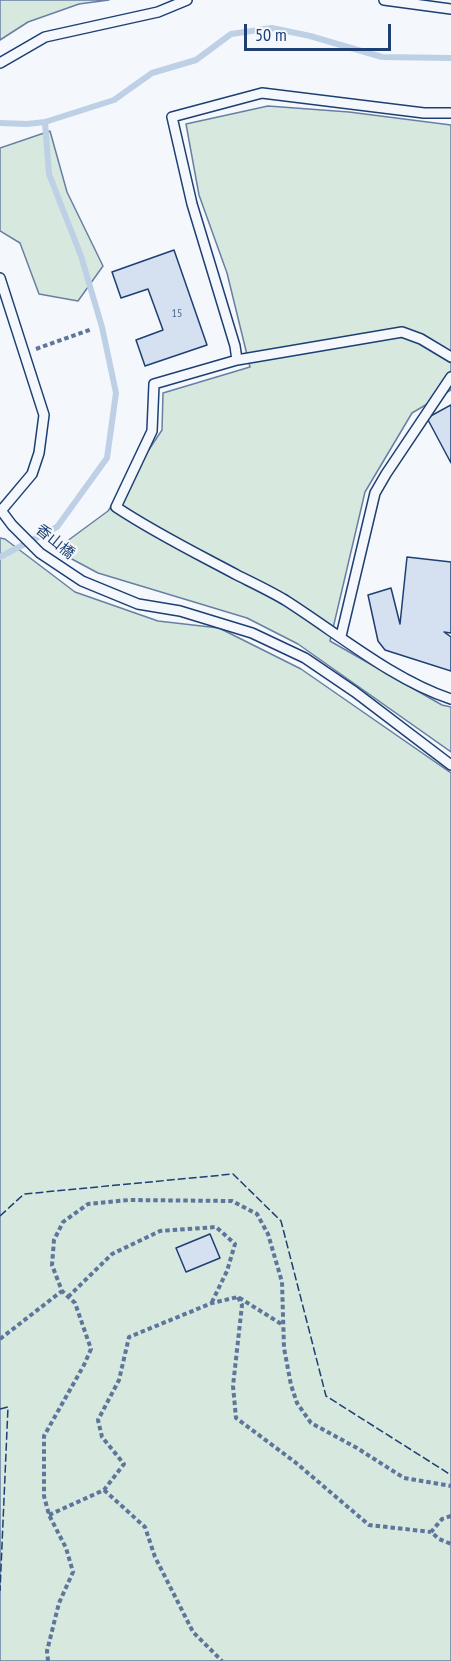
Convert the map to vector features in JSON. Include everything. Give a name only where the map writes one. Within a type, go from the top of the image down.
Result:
[{"type":"lane","points":[[0,63],[45,37],[158,12],[187,0]]},
{"type":"lane","points":[[384,0],[451,9]]},
{"type":"lane","points":[[237,360],[235,346],[192,204],[172,117],[262,93],[424,113],[451,113]]},
{"type":"lane","points":[[0,278],[44,415],[39,453],[32,474],[0,511]]},
{"type":"lane","points":[[451,357],[421,339],[402,332],[237,360],[154,384],[152,431],[116,507],[148,529],[283,599],[369,658],[438,695],[451,699]]},
{"type":"lane","points":[[340,636],[375,493],[451,377]]},
{"type":"lane","name":"香山橋","points":[[0,511],[40,553],[82,581],[138,604],[180,612],[252,633],[305,658],[355,692],[451,765]]},
{"type":"path","points":[[24,354],[92,329]]},
{"type":"path","points":[[48,1661],[47,1651],[59,1604],[73,1572],[66,1548],[49,1515],[44,1496],[44,1436],[84,1365],[90,1349],[75,1303],[62,1291],[52,1265],[54,1240],[63,1222],[88,1204],[129,1200],[232,1201],[257,1214],[268,1234],[282,1282],[284,1348],[291,1385],[297,1403],[311,1423],[404,1478],[451,1486]]},
{"type":"path","points":[[68,1297],[112,1254],[141,1240],[160,1232],[216,1227],[235,1244],[227,1271],[212,1303]]},
{"type":"path","points":[[0,1339],[62,1291]]},
{"type":"path","points":[[49,1515],[104,1490],[124,1464],[102,1437],[98,1420],[119,1380],[129,1337],[212,1303],[238,1297],[283,1326]]},
{"type":"path","points":[[238,1297],[242,1305],[233,1386],[236,1418],[295,1462],[369,1526],[431,1532],[439,1539],[451,1544]]},
{"type":"path","points":[[104,1490],[145,1527],[155,1557],[193,1632],[222,1661]]},
{"type":"path","points":[[431,1532],[442,1519],[451,1516]]},
{"type":"shaded area","points":[[0,0],[109,0],[79,4],[28,22],[0,40]]},
{"type":"shaded area","points":[[268,106],[349,112],[451,125],[451,390],[412,413],[365,492],[330,641],[442,705],[451,707],[451,752],[298,644],[247,618],[98,573],[55,550],[108,511],[162,430],[163,393],[250,367],[227,273],[199,195],[186,124]]},
{"type":"shaded area","points":[[50,131],[67,192],[103,266],[78,301],[39,294],[20,243],[0,231],[0,148]]},
{"type":"shaded area","points":[[0,538],[5,539],[75,592],[158,621],[219,628],[301,669],[451,773],[451,1661],[0,1661]]},
{"type":"building","points":[[174,250],[207,345],[145,366],[136,340],[163,330],[148,289],[121,298],[112,272]]},
{"type":"building","points":[[451,405],[451,463],[427,418]]},
{"type":"building","points":[[407,557],[451,562],[451,633],[444,632],[451,637],[451,671],[385,650],[378,641],[368,595],[391,588],[400,624]]},
{"type":"building","points":[[210,1234],[220,1258],[186,1272],[176,1248]]},
{"type":"waterway","points":[[0,123],[45,122],[114,100],[152,73],[196,60],[231,34],[272,28],[310,36],[382,57],[451,58]]},
{"type":"waterway","points":[[0,557],[57,527],[107,458],[116,393],[102,327],[81,256],[49,174],[45,122]]},
{"type":"fence","points":[[0,1216],[24,1194],[233,1174],[281,1221],[326,1396],[451,1475]]},
{"type":"fence","points":[[0,1409],[8,1407],[0,1591]]}]
